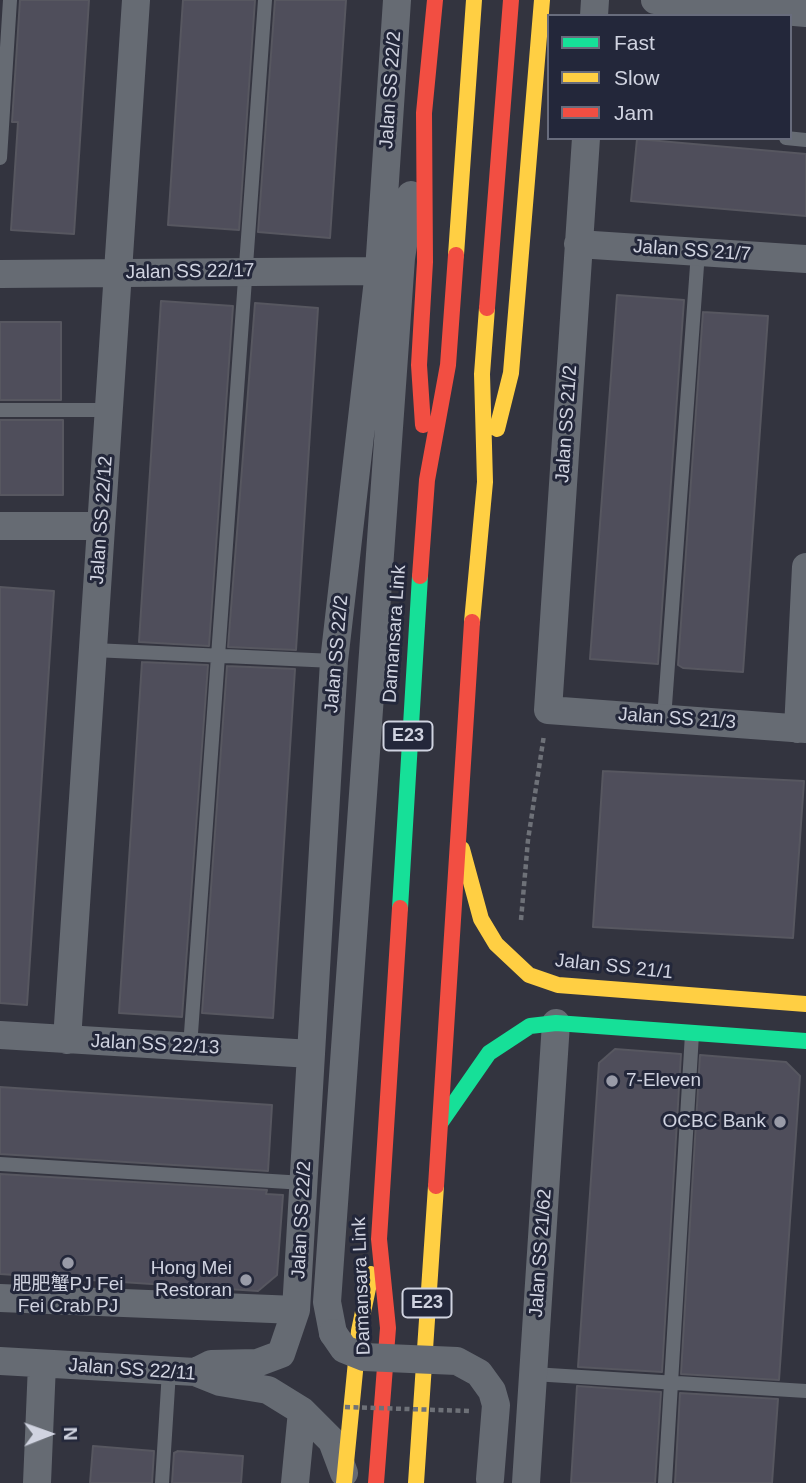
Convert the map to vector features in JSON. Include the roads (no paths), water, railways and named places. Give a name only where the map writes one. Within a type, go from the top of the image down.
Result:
[{"type":"main road","points":[[427,480],[419,365],[425,262],[424,113],[435,0]]},
{"type":"main road","name":"Damansara Link","points":[[376,1483],[388,1328],[379,1239],[396,993],[408,733],[427,480],[449,365],[474,0]]},
{"type":"main road","name":"E23","points":[[416,1483],[460,844],[470,646],[485,482],[482,373],[511,0]]},
{"type":"main road","points":[[485,482],[511,373],[542,0]]},
{"type":"main road","name":"Jalan SS 21/1","points":[[460,844],[481,919],[496,944],[529,975],[558,985],[806,1004]]},
{"type":"main road","points":[[441,1122],[489,1053],[530,1026],[556,1023],[806,1041]]},
{"type":"main road","points":[[345,1479],[359,1331],[379,1239]]},
{"type":"street","name":"Jalan SS 22/12","points":[[67,1040],[136,0]]},
{"type":"street","name":"Jalan SS 22/2","points":[[182,1371],[211,1364],[257,1363],[281,1354],[296,1310],[334,661],[379,271],[397,0]]},
{"type":"street","points":[[655,0],[720,3],[806,13]]},
{"type":"street","points":[[424,113],[401,258],[327,1302],[333,1333],[344,1349],[364,1357],[457,1362],[479,1373],[489,1385],[496,1405],[489,1481]]},
{"type":"street","name":"Jalan SS 21/2","points":[[548,710],[586,140]]},
{"type":"street","name":"Jalan SS 21/7","points":[[578,244],[806,259]]},
{"type":"street","name":"Jalan SS 22/17","points":[[0,274],[379,271]]},
{"type":"street","points":[[0,526],[101,526]]},
{"type":"street","points":[[802,729],[806,567]]},
{"type":"street","name":"Jalan SS 21/3","points":[[548,710],[802,729]]},
{"type":"street","name":"Jalan SS 21/62","points":[[526,1483],[556,1023]]},
{"type":"street","name":"Jalan SS 22/13","points":[[0,1035],[311,1054]]},
{"type":"street","points":[[0,1298],[296,1310]]},
{"type":"street","name":"Jalan SS 22/11","points":[[0,1361],[182,1371],[220,1382],[268,1390],[302,1411],[332,1441],[345,1479]]},
{"type":"street","points":[[37,1483],[42,1364]]},
{"type":"street","points":[[295,1483],[302,1411]]},
{"type":"lane","points":[[0,158],[10,0]]},
{"type":"lane","points":[[190,1047],[265,0]]},
{"type":"lane","points":[[664,719],[698,252]]},
{"type":"lane","points":[[0,410],[109,410]]},
{"type":"lane","points":[[93,650],[334,661]]},
{"type":"lane","points":[[665,1483],[692,1033]]},
{"type":"lane","points":[[0,1164],[304,1183]]},
{"type":"lane","points":[[162,1483],[182,1371]]},
{"type":"lane","points":[[533,1374],[806,1391]]},
{"type":"place","name":"7-Eleven","points":[[612,1081]]},
{"type":"place","name":"OCBC Bank","points":[[780,1122]]},
{"type":"place","name":"肥肥蟹PJ Fei Fei Crab PJ","points":[[68,1263]]},
{"type":"place","name":"Hong Mei Restoran","points":[[246,1280]]}]
